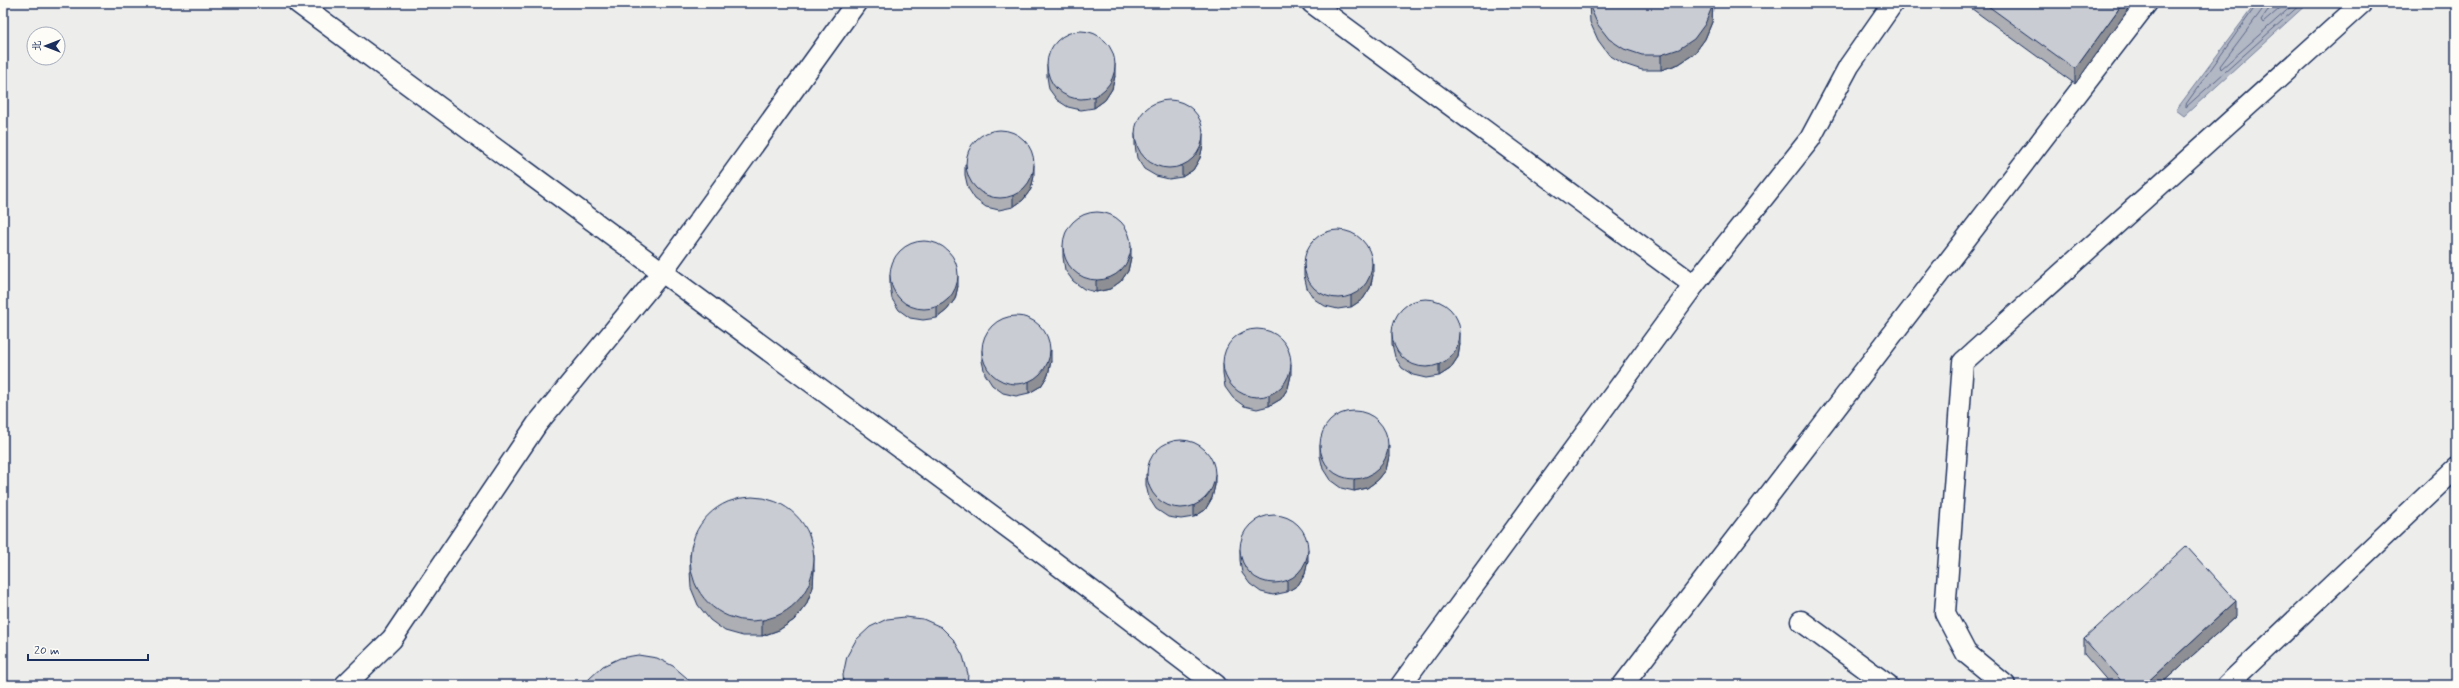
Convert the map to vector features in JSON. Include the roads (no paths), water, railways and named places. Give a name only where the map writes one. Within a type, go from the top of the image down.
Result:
[{"type":"lane","points":[[298,3],[1021,537],[1216,685]]},
{"type":"lane","points":[[345,685],[392,639],[537,424],[662,272],[856,3]]},
{"type":"lane","points":[[1312,3],[1694,284]]},
{"type":"lane","points":[[1401,685],[1694,284],[1810,139],[1849,66],[1893,3]]},
{"type":"lane","points":[[1623,685],[2146,3]]},
{"type":"lane","points":[[2005,685],[1966,653],[1945,613],[1963,362],[2362,3]]},
{"type":"lane","points":[[2227,685],[2456,468]]},
{"type":"lane","points":[[1801,621],[1888,685]]},
{"type":"water","points":[[2256,3],[2308,3],[2184,116],[2176,110]]}]
